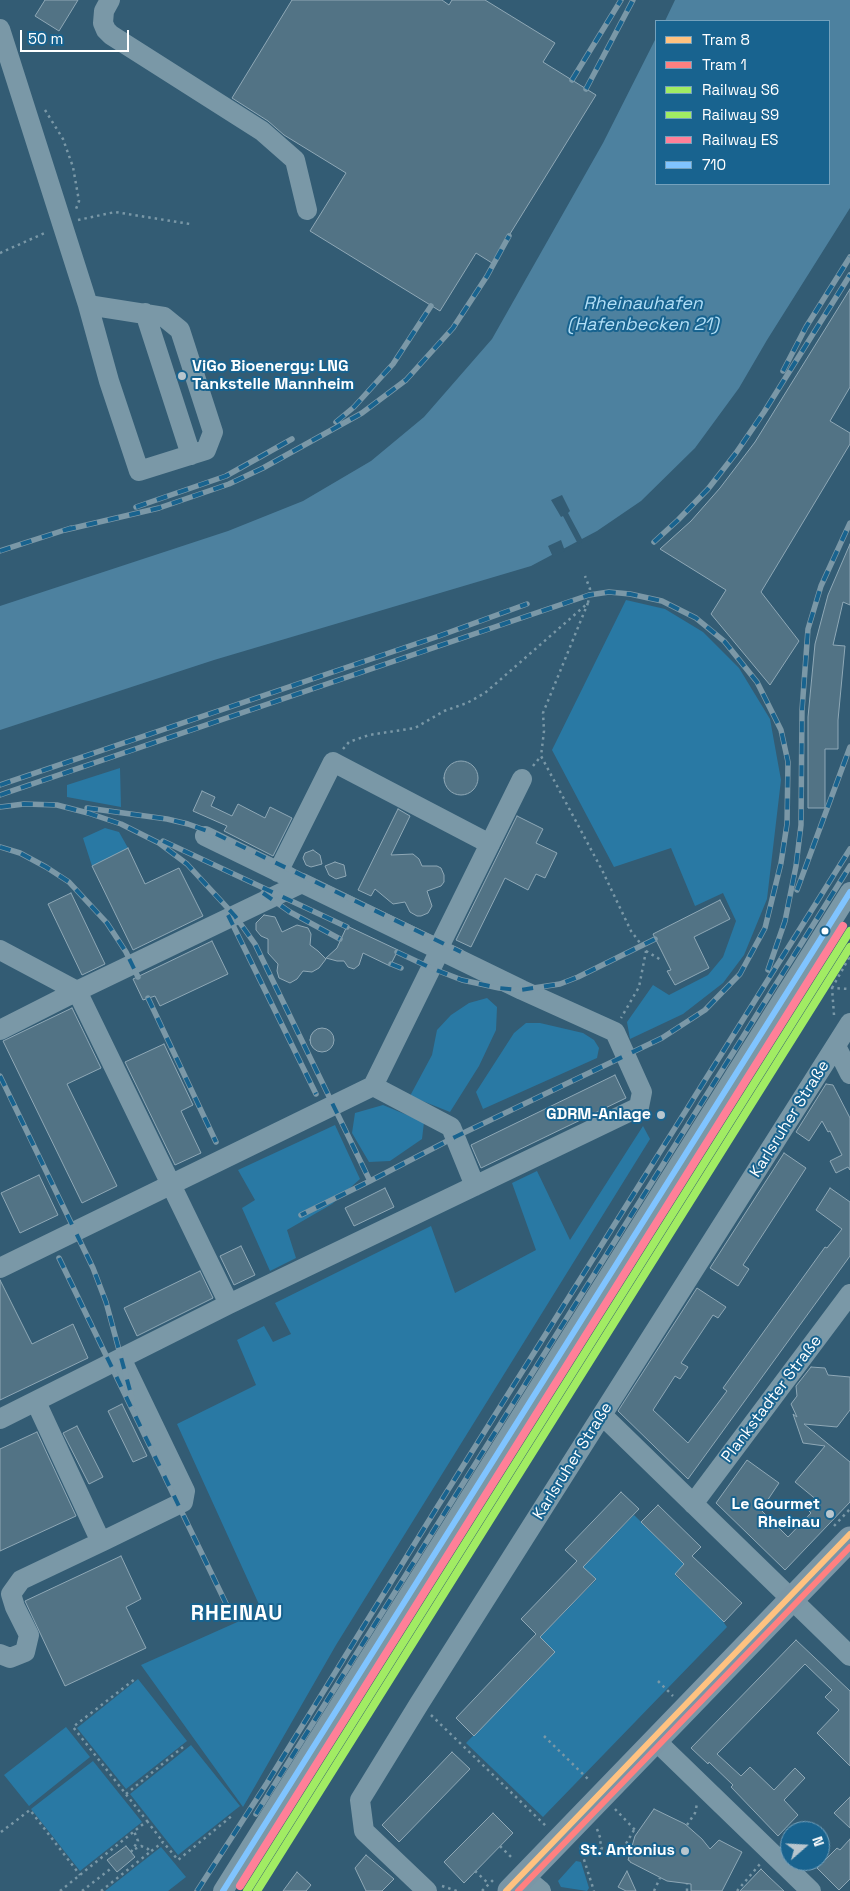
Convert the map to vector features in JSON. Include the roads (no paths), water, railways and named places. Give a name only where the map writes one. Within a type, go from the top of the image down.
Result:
[{"type":"main road","points":[[515,1880],[569,1842],[655,1740],[850,1539]]},
{"type":"street","points":[[110,0],[104,11],[103,23],[111,35],[262,131],[295,160],[307,210]]},
{"type":"street","points":[[0,29],[88,305],[109,380],[138,471],[206,450],[213,432],[180,330],[164,316],[88,305]]},
{"type":"street","points":[[145,313],[191,455]]},
{"type":"street","points":[[278,872],[333,762],[490,844]]},
{"type":"street","points":[[0,1268],[373,1086],[522,779]]},
{"type":"street","points":[[0,1419],[229,1304],[639,1107],[642,1092],[615,1032],[205,836]]},
{"type":"street","points":[[0,1030],[302,883]]},
{"type":"street","points":[[223,1891],[850,892]]},
{"type":"street","points":[[0,950],[77,991],[229,1304]]},
{"type":"street","name":"Karlsruher Straße","points":[[416,1888],[364,1831],[360,1800],[836,1046],[842,1020]]},
{"type":"street","points":[[836,1046],[850,1074]]},
{"type":"street","points":[[373,1086],[451,1127],[475,1186]]},
{"type":"street","name":"Plankstadter Straße","points":[[693,1504],[850,1294]]},
{"type":"street","points":[[0,1594],[3,1588],[183,1502],[185,1491],[121,1358]]},
{"type":"street","points":[[36,1402],[101,1542]]},
{"type":"street","points":[[602,1415],[850,1656]]},
{"type":"street","points":[[0,1654],[10,1658],[25,1652],[29,1635],[11,1594],[21,1580]]},
{"type":"street","points":[[655,1740],[811,1891]]},
{"type":"water","name":"Rheinauhafen (Hafenbecken 21)","points":[[675,0],[850,0],[850,208],[739,388],[695,448],[641,501],[597,531],[531,566],[214,660],[0,730],[0,606],[228,531],[303,501],[371,461],[424,417],[492,339],[603,143],[655,40],[655,185],[830,185],[830,20],[665,20]]},
{"type":"railway","points":[[572,80],[621,0]]},
{"type":"railway","points":[[586,89],[633,0]]},
{"type":"railway","points":[[65,530],[159,508],[229,484],[263,468],[362,413],[406,380],[453,328],[487,276],[509,236]]},
{"type":"railway","points":[[783,371],[806,327],[850,257]]},
{"type":"railway","points":[[654,542],[708,489],[736,453],[850,275]]},
{"type":"railway","points":[[336,422],[354,407],[393,364],[431,306]]},
{"type":"railway","points":[[136,507],[226,476],[292,439]]},
{"type":"railway","points":[[768,970],[785,921],[796,866],[801,825],[802,710],[808,629],[821,586],[850,523]]},
{"type":"railway","points":[[0,551],[71,528]]},
{"type":"railway","points":[[0,795],[589,595],[609,592],[630,594],[662,601],[696,618],[724,641],[757,682],[781,730],[788,762],[787,824],[781,863],[765,928],[740,974],[705,1010],[662,1038],[455,1137],[301,1215]]},
{"type":"railway","points":[[0,785],[439,636],[527,604]]},
{"type":"railway","points":[[797,890],[850,747]]},
{"type":"railway","points":[[0,807],[24,804],[57,805],[88,813],[121,824],[159,843],[187,864],[235,916],[255,944],[370,1181]]},
{"type":"railway","points":[[87,808],[167,819],[216,834],[461,952]]},
{"type":"railway","points":[[163,841],[347,927]]},
{"type":"railway","points":[[0,847],[20,853],[69,882],[107,923],[126,952],[138,977]]},
{"type":"railway","points":[[197,1891],[267,1783],[436,1509],[850,849]]},
{"type":"railway","points":[[256,1814],[850,866]]},
{"type":"railway","points":[[263,893],[290,912],[340,939]]},
{"type":"railway","points":[[228,915],[316,1094]]},
{"type":"railway","points":[[397,952],[462,980],[499,988],[520,990],[560,984],[655,939]]},
{"type":"railway","points":[[391,964],[401,968]]},
{"type":"railway","points":[[148,998],[216,1142]]},
{"type":"railway","points":[[0,1076],[93,1268],[106,1302],[132,1398]]},
{"type":"railway","points":[[59,1258],[233,1618]]},
{"type":"tram line","name":"8","points":[[506,1891],[850,1534]]},
{"type":"tram line","name":"1","points":[[518,1891],[850,1547]]},
{"type":"rail line","name":"ES","points":[[240,1886],[843,926]]},
{"type":"rail line","name":"S6","points":[[247,1891],[850,931]]},
{"type":"rail line","name":"S9","points":[[257,1891],[850,947]]},
{"type":"place","name":"ViGo Bioenergy: LNG Tankstelle Mannheim","points":[[182,376]]},
{"type":"place","name":"GDRM-Anlage","points":[[661,1115]]},
{"type":"place","name":"Le Gourmet Rheinau","points":[[830,1514]]},
{"type":"place","name":"St. Antonius","points":[[685,1851]]},
{"type":"district","name":"RHEINAU","points":[[237,1614]]}]
